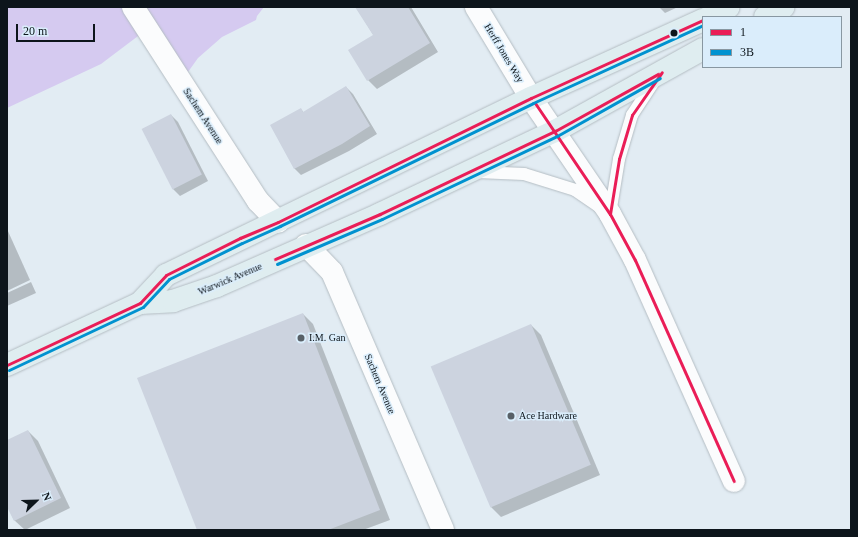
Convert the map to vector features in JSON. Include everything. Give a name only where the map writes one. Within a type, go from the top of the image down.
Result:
[{"type":"main road","points":[[711,16],[729,7]]},
{"type":"main road","points":[[767,16],[784,7]]},
{"type":"main road","name":"Warwick Avenue","points":[[140,303],[166,275],[531,98],[702,20]]},
{"type":"main road","name":"Warwick Avenue","points":[[7,365],[140,303],[173,301],[217,286],[306,245],[380,214],[555,131],[702,50]]},
{"type":"street","name":"Sachem Avenue","points":[[133,7],[258,201],[278,222]]},
{"type":"street","name":"Herff Jones Way","points":[[476,7],[531,98],[555,131],[610,214],[635,260],[734,481]]},
{"type":"street","name":"Sachem Avenue","points":[[306,245],[332,272],[443,530]]},
{"type":"lane","points":[[468,172],[524,174],[575,190],[610,214],[619,159],[632,115],[660,73]]},
{"type":"shaded area","points":[[7,7],[264,7],[257,16],[256,20],[222,37],[198,58],[183,79],[146,30],[101,64],[7,108]]},
{"type":"building","points":[[355,7],[408,7],[430,43],[367,81],[348,50],[373,35]]},
{"type":"building","points":[[346,86],[370,126],[342,144],[294,169],[270,125],[301,108],[303,112]]},
{"type":"building","points":[[171,114],[202,175],[172,190],[142,129]]},
{"type":"building","points":[[303,313],[380,510],[328,530],[197,530],[137,378]]},
{"type":"building","name":"Ace Hardware","points":[[531,324],[591,465],[490,507],[431,367]]},
{"type":"building","points":[[28,430],[61,498],[14,521],[7,507],[7,440]]},
{"type":"transit line","name":"1","points":[[7,365],[140,303],[166,275],[240,238],[278,222],[531,98],[702,20]]},
{"type":"transit line","name":"3B","points":[[9,370],[143,307],[169,279],[533,103],[702,25]]},
{"type":"transit line","name":"1","points":[[610,214],[619,159],[632,115],[662,72]]},
{"type":"transit line","name":"1","points":[[275,259],[380,214],[555,131],[658,74]]},
{"type":"transit line","name":"3B","points":[[277,264],[382,219],[557,136],[660,78]]},
{"type":"transit line","name":"1","points":[[535,103],[610,214],[635,260],[734,481]]},
{"type":"place","name":"I.M. Gan","points":[[301,338]]},
{"type":"place","name":"Ace Hardware","points":[[511,416]]}]
